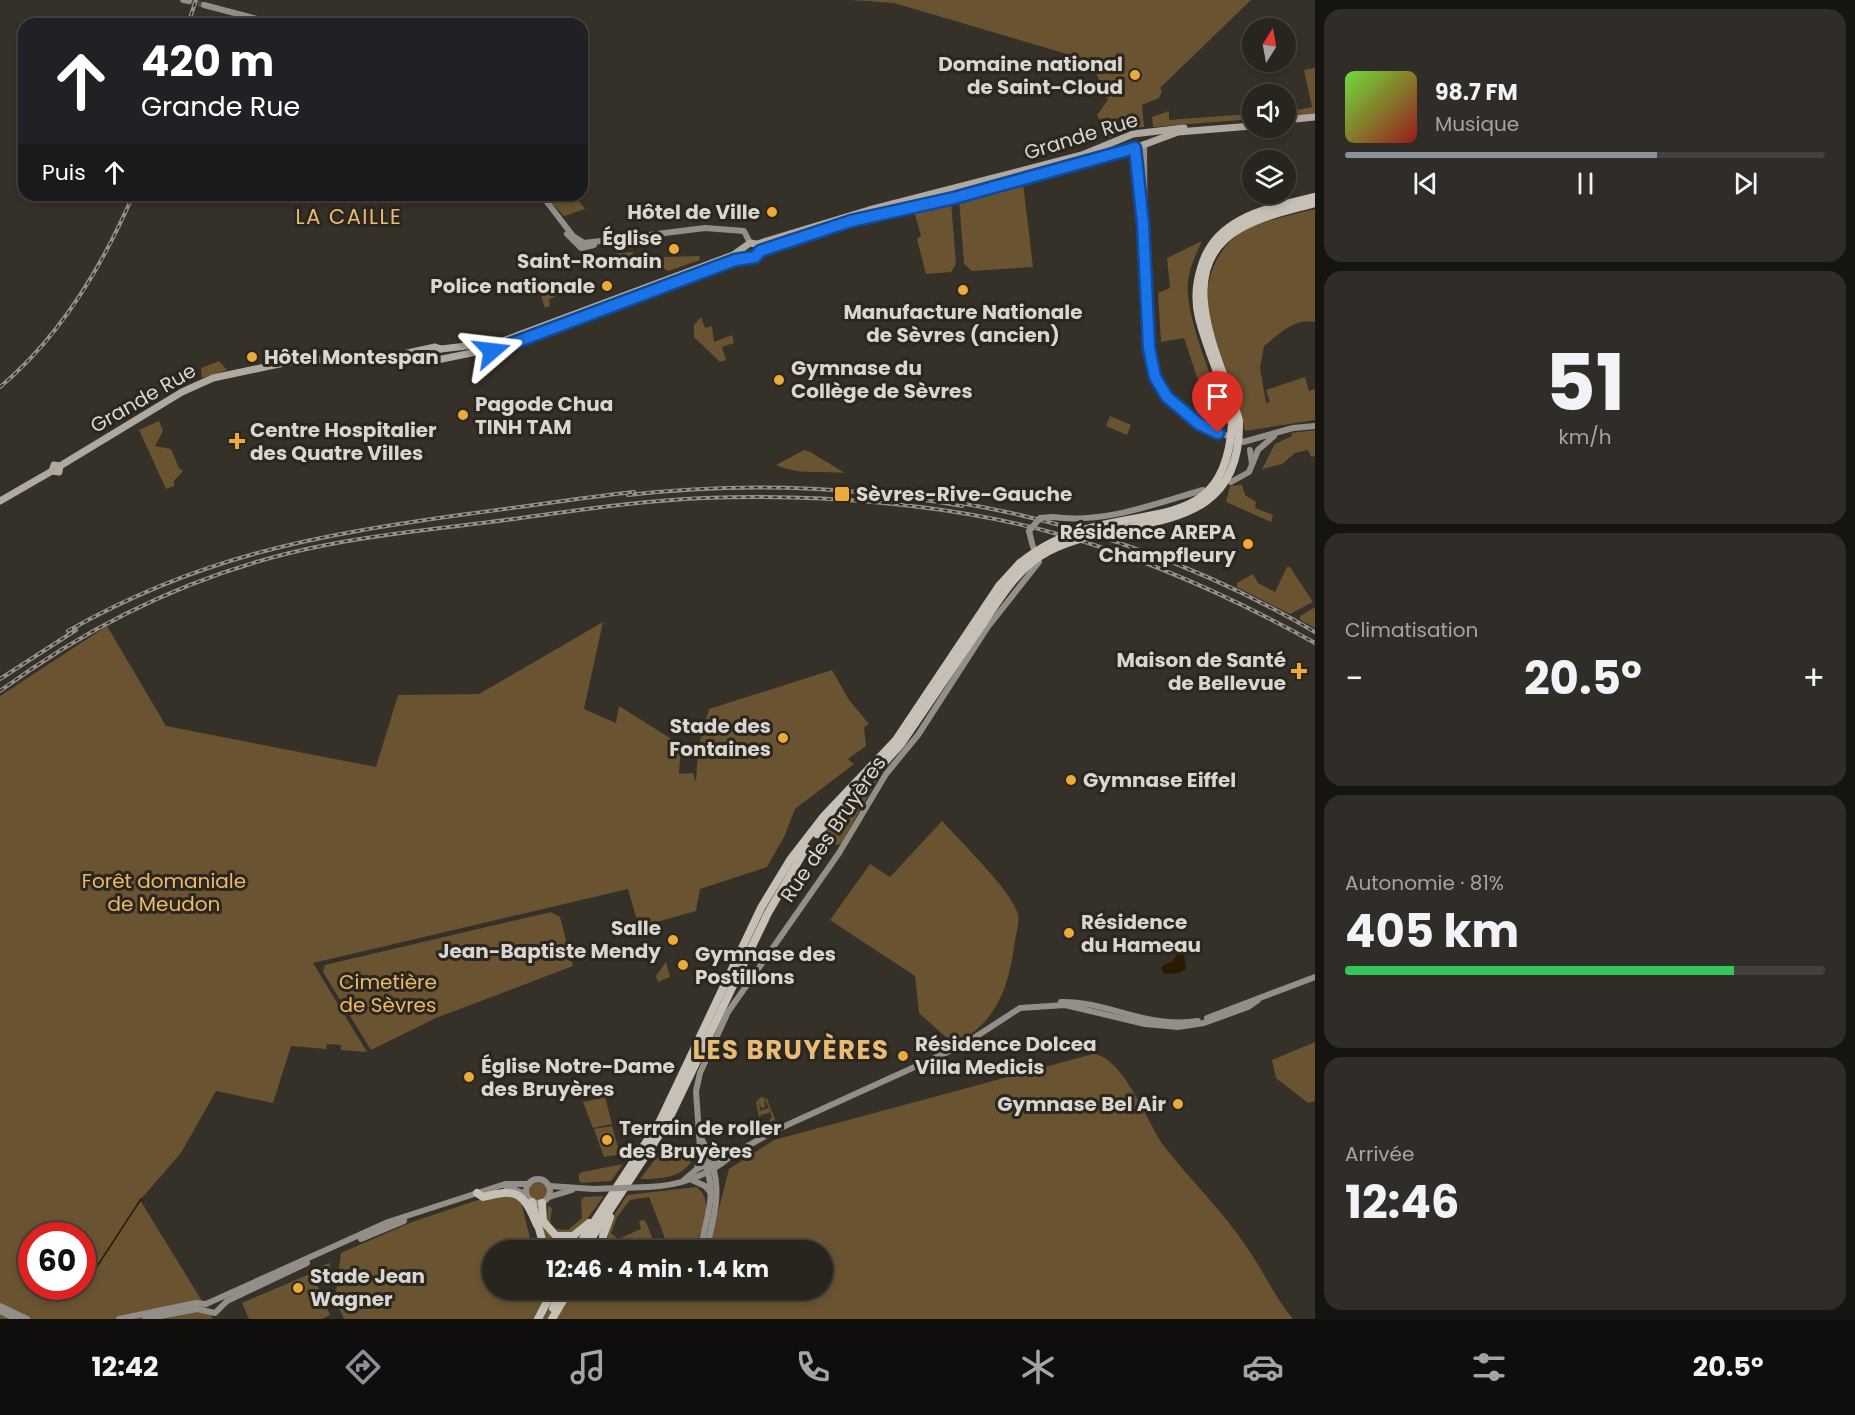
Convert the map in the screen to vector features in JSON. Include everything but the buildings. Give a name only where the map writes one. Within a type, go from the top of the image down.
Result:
[{"type":"highway","points":[[1236,422],[1198,316],[1197,279],[1202,262],[1214,242],[1236,221],[1260,211],[1315,197]]},
{"type":"highway","points":[[590,1240],[654,1146],[768,913],[794,866],[830,819],[901,744],[1006,577],[1027,557],[1049,543],[1091,527],[1178,510],[1206,494],[1220,476],[1228,459],[1236,422],[1205,318],[1203,297],[1208,266],[1221,243],[1238,229],[1271,215],[1315,203]]},
{"type":"highway","points":[[582,1240],[665,1113],[761,908],[790,860],[824,816],[896,740],[979,623]]},
{"type":"highway","points":[[477,1193],[483,1197],[505,1191],[518,1194],[529,1208],[537,1225]]},
{"type":"highway","points":[[604,1240],[604,1230],[622,1193]]},
{"type":"highway","points":[[546,1200],[542,1216],[544,1225],[559,1237],[573,1236],[586,1223],[595,1220]]},
{"type":"highway","points":[[532,1202],[542,1240]]},
{"type":"highway","points":[[537,1319],[544,1300]]},
{"type":"highway","points":[[537,1319],[547,1300]]},
{"type":"highway","points":[[550,1319],[557,1300]]},
{"type":"highway","points":[[550,1319],[563,1300]]},
{"type":"main road","points":[[204,5],[252,18]]},
{"type":"main road","points":[[1296,119],[1315,119]]},
{"type":"main road","points":[[1296,121],[1315,119]]},
{"type":"main road","name":"Grande Rue","points":[[753,246],[825,222],[1082,155],[1137,133],[1242,125]]},
{"type":"main road","name":"Grande Rue","points":[[753,246],[955,197],[1135,148],[1178,132],[1242,125]]},
{"type":"main road","points":[[1143,224],[1144,144],[1137,133],[1131,141],[1135,148],[1139,178],[1149,348],[1155,377],[1167,397],[1195,421],[1228,436]]},
{"type":"main road","points":[[1139,178],[1145,183]]},
{"type":"main road","points":[[953,188],[949,195],[955,197]]},
{"type":"main road","points":[[547,202],[573,236],[584,243],[600,243]]},
{"type":"main road","points":[[441,353],[512,345],[749,256],[755,257],[753,246],[744,231],[705,228],[600,243],[581,248],[576,246],[547,202]]},
{"type":"main road","points":[[749,256],[753,246]]},
{"type":"main road","points":[[441,353],[500,342],[753,246]]},
{"type":"main road","name":"Grande Rue","points":[[0,501],[52,471],[59,472],[61,466],[182,392],[213,378],[298,360],[431,358],[437,360],[441,353],[435,346],[386,358]]},
{"type":"main road","points":[[431,348],[431,358]]},
{"type":"main road","points":[[1231,482],[1245,476],[1252,464],[1254,445],[1277,434],[1315,426]]},
{"type":"main road","points":[[1033,547],[1029,531],[1040,518],[1083,520],[1203,490]]},
{"type":"main road","name":"Rue des Bruyères","points":[[697,1169],[700,1148],[696,1100],[700,1073],[728,1012],[839,853],[886,774],[918,735],[985,633],[1039,562]]},
{"type":"main road","points":[[1039,1004],[1073,1006],[1144,1024],[1178,1027],[1204,1023],[1248,1007],[1258,1000],[1315,977]]},
{"type":"main road","points":[[692,1180],[776,1130],[970,1041],[1011,1012],[1039,1004],[1079,1002],[1127,1016],[1178,1023],[1199,1021],[1254,999],[1258,1000]]},
{"type":"main road","points":[[1248,1007],[1260,1008]]},
{"type":"main road","name":"Rue des Bruyères","points":[[698,1133],[710,1162]]},
{"type":"main road","name":"Rue des Bruyères","points":[[700,1148],[710,1162]]},
{"type":"main road","points":[[684,1180],[710,1162],[735,1153]]},
{"type":"main road","points":[[707,1240],[717,1197],[710,1162]]},
{"type":"main road","points":[[703,1240],[711,1209],[711,1170]]},
{"type":"main road","points":[[145,1319],[207,1307],[214,1300],[388,1222],[502,1185],[529,1184],[540,1179],[549,1186],[594,1189],[648,1187],[692,1180],[705,1186],[711,1194]]},
{"type":"main road","points":[[526,1194],[529,1184]]},
{"type":"main road","points":[[502,1185],[526,1194],[532,1202],[546,1200],[577,1189]]},
{"type":"main road","points":[[546,1200],[549,1186]]},
{"type":"main road","points":[[119,1319],[196,1304],[207,1307],[215,1313],[220,1307],[335,1250],[457,1200]]},
{"type":"main road","points":[[214,1300],[220,1307]]},
{"type":"main road","points":[[0,1306],[27,1319]]},
{"type":"main road","points":[[0,1311],[16,1319]]},
{"type":"green space","name":"Domaine national de Saint-Cloud","points":[[852,0],[1251,0],[1160,88],[1162,91],[1159,98],[1142,105],[1144,127],[1131,128],[1109,138],[1097,115],[1108,100],[1091,61],[894,3]]},
{"type":"green space","points":[[1315,68],[1315,114],[1296,116],[1296,110],[1312,107],[1304,70]]},
{"type":"green space","points":[[1169,111],[1169,120],[1242,115],[1242,120],[1153,127],[1152,117]]},
{"type":"green space","points":[[1023,183],[1033,267],[972,271],[964,264],[959,200]]},
{"type":"green space","points":[[550,201],[579,201],[585,209],[564,216]]},
{"type":"green space","points":[[951,202],[956,264],[951,272],[926,274],[917,239],[921,236],[914,211]]},
{"type":"green space","points":[[1315,209],[1315,322],[1294,324],[1264,346],[1260,368],[1266,403],[1270,402],[1266,390],[1305,377],[1309,391],[1315,389],[1315,420],[1245,431],[1211,320],[1208,293],[1212,270],[1223,250],[1239,234],[1249,228]]},
{"type":"green space","points":[[1202,241],[1190,270],[1188,295],[1195,331],[1227,419],[1212,409],[1208,410],[1184,338],[1161,342],[1158,293],[1170,288],[1167,258]]},
{"type":"green space","points":[[633,252],[634,264],[606,264],[606,258],[612,257],[612,254]]},
{"type":"green space","points":[[699,256],[700,260],[668,271],[663,268],[664,257]]},
{"type":"green space","points":[[556,287],[559,295],[549,299],[550,306],[545,308],[540,293]]},
{"type":"green space","points":[[701,317],[705,328],[712,326],[714,342],[732,335],[734,343],[722,347],[726,360],[720,362],[694,337],[694,325]]},
{"type":"green space","points":[[219,361],[227,370],[202,378],[201,368]]},
{"type":"green space","points":[[1110,416],[1131,425],[1127,435],[1106,426]]},
{"type":"green space","points":[[159,421],[163,431],[155,446],[171,449],[179,468],[183,471],[174,481],[174,486],[166,489],[139,430]]},
{"type":"green space","points":[[1315,430],[1315,456],[1311,457],[1308,450],[1295,453],[1282,464],[1262,469],[1275,444],[1292,436],[1291,433]]},
{"type":"green space","points":[[804,450],[845,473],[801,471],[776,465]]},
{"type":"green space","points":[[1242,485],[1245,495],[1256,502],[1255,508],[1273,515],[1271,522],[1226,502],[1230,486]]},
{"type":"green space","points":[[1287,567],[1290,567],[1313,602],[1290,614],[1237,587],[1237,583],[1253,574],[1258,583],[1275,592]]},
{"type":"green space","points":[[1315,607],[1315,628],[1300,620],[1300,616]]},
{"type":"green space","name":"Forêt domaniale de Meudon","points":[[603,622],[584,709],[616,723],[619,706],[681,745],[679,774],[693,773],[696,782],[698,748],[709,709],[832,670],[849,700],[869,724],[864,727],[866,746],[848,759],[854,764],[795,809],[784,837],[767,867],[700,889],[696,911],[639,927],[628,889],[313,963],[367,1052],[341,1050],[341,1045],[327,1044],[326,1049],[291,1046],[273,1103],[216,1091],[181,1153],[140,1200],[213,1319],[0,1319],[0,696],[107,626],[166,726],[376,767],[398,695],[479,694]]},
{"type":"green space","points":[[879,776],[842,842],[838,845],[833,844],[825,832]]},
{"type":"green space","points":[[942,821],[996,879],[1018,914],[1018,928],[1009,975],[998,1003],[980,1026],[952,1046],[948,1039],[919,1013],[915,976],[830,920],[870,864],[890,877]]},
{"type":"green space","name":"Cimetière de Sèvres","points":[[551,912],[560,917],[573,966],[436,1018],[371,1050],[323,972],[325,965]]},
{"type":"green space","points":[[666,962],[670,977],[658,982],[656,976]]},
{"type":"green space","points":[[1315,1042],[1315,1101],[1308,1103],[1276,1078],[1272,1060]]},
{"type":"green space","points":[[1093,1054],[1115,1066],[1125,1078],[1157,1136],[1237,1233],[1293,1319],[344,1319],[335,1300],[341,1253],[412,1222],[499,1193],[521,1201],[530,1240],[482,1240],[482,1300],[833,1300],[833,1240],[711,1240],[729,1169],[774,1140]]},
{"type":"green space","points":[[605,1097],[612,1124],[593,1128],[583,1102]]},
{"type":"green space","points":[[761,1097],[764,1098],[767,1099],[776,1122],[774,1120],[766,1125],[760,1122],[756,1102]],"holes":[[[764,1098],[769,1108],[760,1111],[759,1100],[761,1108],[765,1107]],[[769,1110],[772,1117],[767,1124],[761,1121],[761,1115],[769,1113]]]},
{"type":"green space","name":"Terrain de roller des Bruyères","points":[[612,1126],[619,1151],[616,1155],[604,1157],[594,1129]]},
{"type":"green space","points":[[682,1153],[694,1155],[690,1163],[679,1173],[672,1176],[640,1179],[657,1157]]},
{"type":"green space","points":[[623,1164],[611,1181],[581,1183],[579,1180],[579,1174],[583,1172]]},
{"type":"green space","points":[[538,1182],[545,1185],[548,1192],[545,1199],[538,1202],[531,1199],[528,1192],[531,1185]]},
{"type":"green space","points":[[696,1187],[702,1193],[706,1209],[703,1227],[697,1240],[666,1240],[649,1197],[630,1200],[617,1217],[611,1233],[618,1239],[641,1229],[639,1221],[645,1220],[651,1240],[608,1240],[609,1228],[627,1195]]},
{"type":"green space","points":[[604,1196],[579,1230],[573,1233],[558,1233],[547,1221],[548,1206],[552,1208],[550,1223],[555,1229],[568,1230],[582,1218],[581,1200],[584,1197]]},
{"type":"green space","points":[[542,1223],[549,1234],[558,1239],[569,1239],[580,1234],[576,1240],[546,1240]]},
{"type":"green space","points":[[329,1263],[334,1277],[322,1283],[316,1269]]},
{"type":"green space","name":"Stade Jean Wagner","points":[[312,1273],[330,1315],[322,1319],[249,1319],[242,1303]]},
{"type":"shaded area","points":[[1180,951],[1184,954],[1186,969],[1179,973],[1165,974],[1161,970],[1162,966],[1173,961]]},
{"type":"waterway","points":[[96,1268],[141,1199]]},
{"type":"tunnel","points":[[189,1],[204,5]]},
{"type":"railway","points":[[190,18],[196,0]]},
{"type":"railway","points":[[0,387],[42,346],[78,299],[108,248],[130,201]]},
{"type":"railway","points":[[628,495],[712,488],[795,488],[879,494],[962,506]]},
{"type":"railway","points":[[68,631],[117,605],[166,584],[214,566],[310,540],[412,522],[634,492]]},
{"type":"railway","points":[[0,691],[75,641],[155,600],[238,568],[282,555],[387,535],[623,505],[704,498],[836,499],[925,508],[1012,523],[1122,554],[1188,580],[1315,643]]},
{"type":"railway","points":[[954,502],[1048,522],[1140,551],[1230,587],[1315,632]]},
{"type":"railway","points":[[0,679],[76,630]]},
{"type":"place","name":"Domaine national de Saint-Cloud","points":[[1135,75]]},
{"type":"place","name":"Hôtel de Ville","points":[[772,212]]},
{"type":"place","name":"Église Saint-Romain","points":[[674,249]]},
{"type":"place","name":"Police nationale","points":[[607,286]]},
{"type":"place","name":"Manufacture Nationale de Sèvres (ancien)","points":[[963,290]]},
{"type":"place","name":"Hôtel Montespan","points":[[252,357]]},
{"type":"place","name":"Gymnase du Collège de Sèvres","points":[[779,380]]},
{"type":"place","name":"Pagode Chua TINH TAM","points":[[463,415]]},
{"type":"place","name":"Centre Hospitalier des Quatre Villes","points":[[237,441]]},
{"type":"place","name":"Sèvres-Rive-Gauche","points":[[842,494]]},
{"type":"place","name":"Résidence AREPA Champfleury","points":[[1248,544]]},
{"type":"place","name":"Maison de Santé de Bellevue","points":[[1299,671]]},
{"type":"place","name":"Stade des Fontaines","points":[[783,738]]},
{"type":"place","name":"Gymnase Eiffel","points":[[1071,780]]},
{"type":"place","name":"Résidence du Hameau","points":[[1069,933]]},
{"type":"place","name":"Salle Jean-Baptiste Mendy","points":[[673,940]]},
{"type":"place","name":"Gymnase des Postillons","points":[[683,965]]},
{"type":"place","name":"Résidence Dolcea Villa Medicis","points":[[903,1056]]},
{"type":"place","name":"Église Notre-Dame des Bruyères","points":[[469,1077]]},
{"type":"place","name":"Gymnase Bel Air","points":[[1178,1104]]},
{"type":"place","name":"Terrain de roller des Bruyères","points":[[607,1140]]},
{"type":"place","name":"Stade Jean Wagner","points":[[298,1288]]},
{"type":"district","name":"LA CAILLE","points":[[349,217]]},
{"type":"district","name":"LES BRUYÈRES","points":[[791,1050]]},
{"type":"route","points":[[492,351],[735,260],[749,256],[755,257],[760,251],[795,238],[851,221],[954,198],[1135,148],[1143,224],[1150,362],[1159,387],[1167,397],[1199,424],[1218,433]]}]
